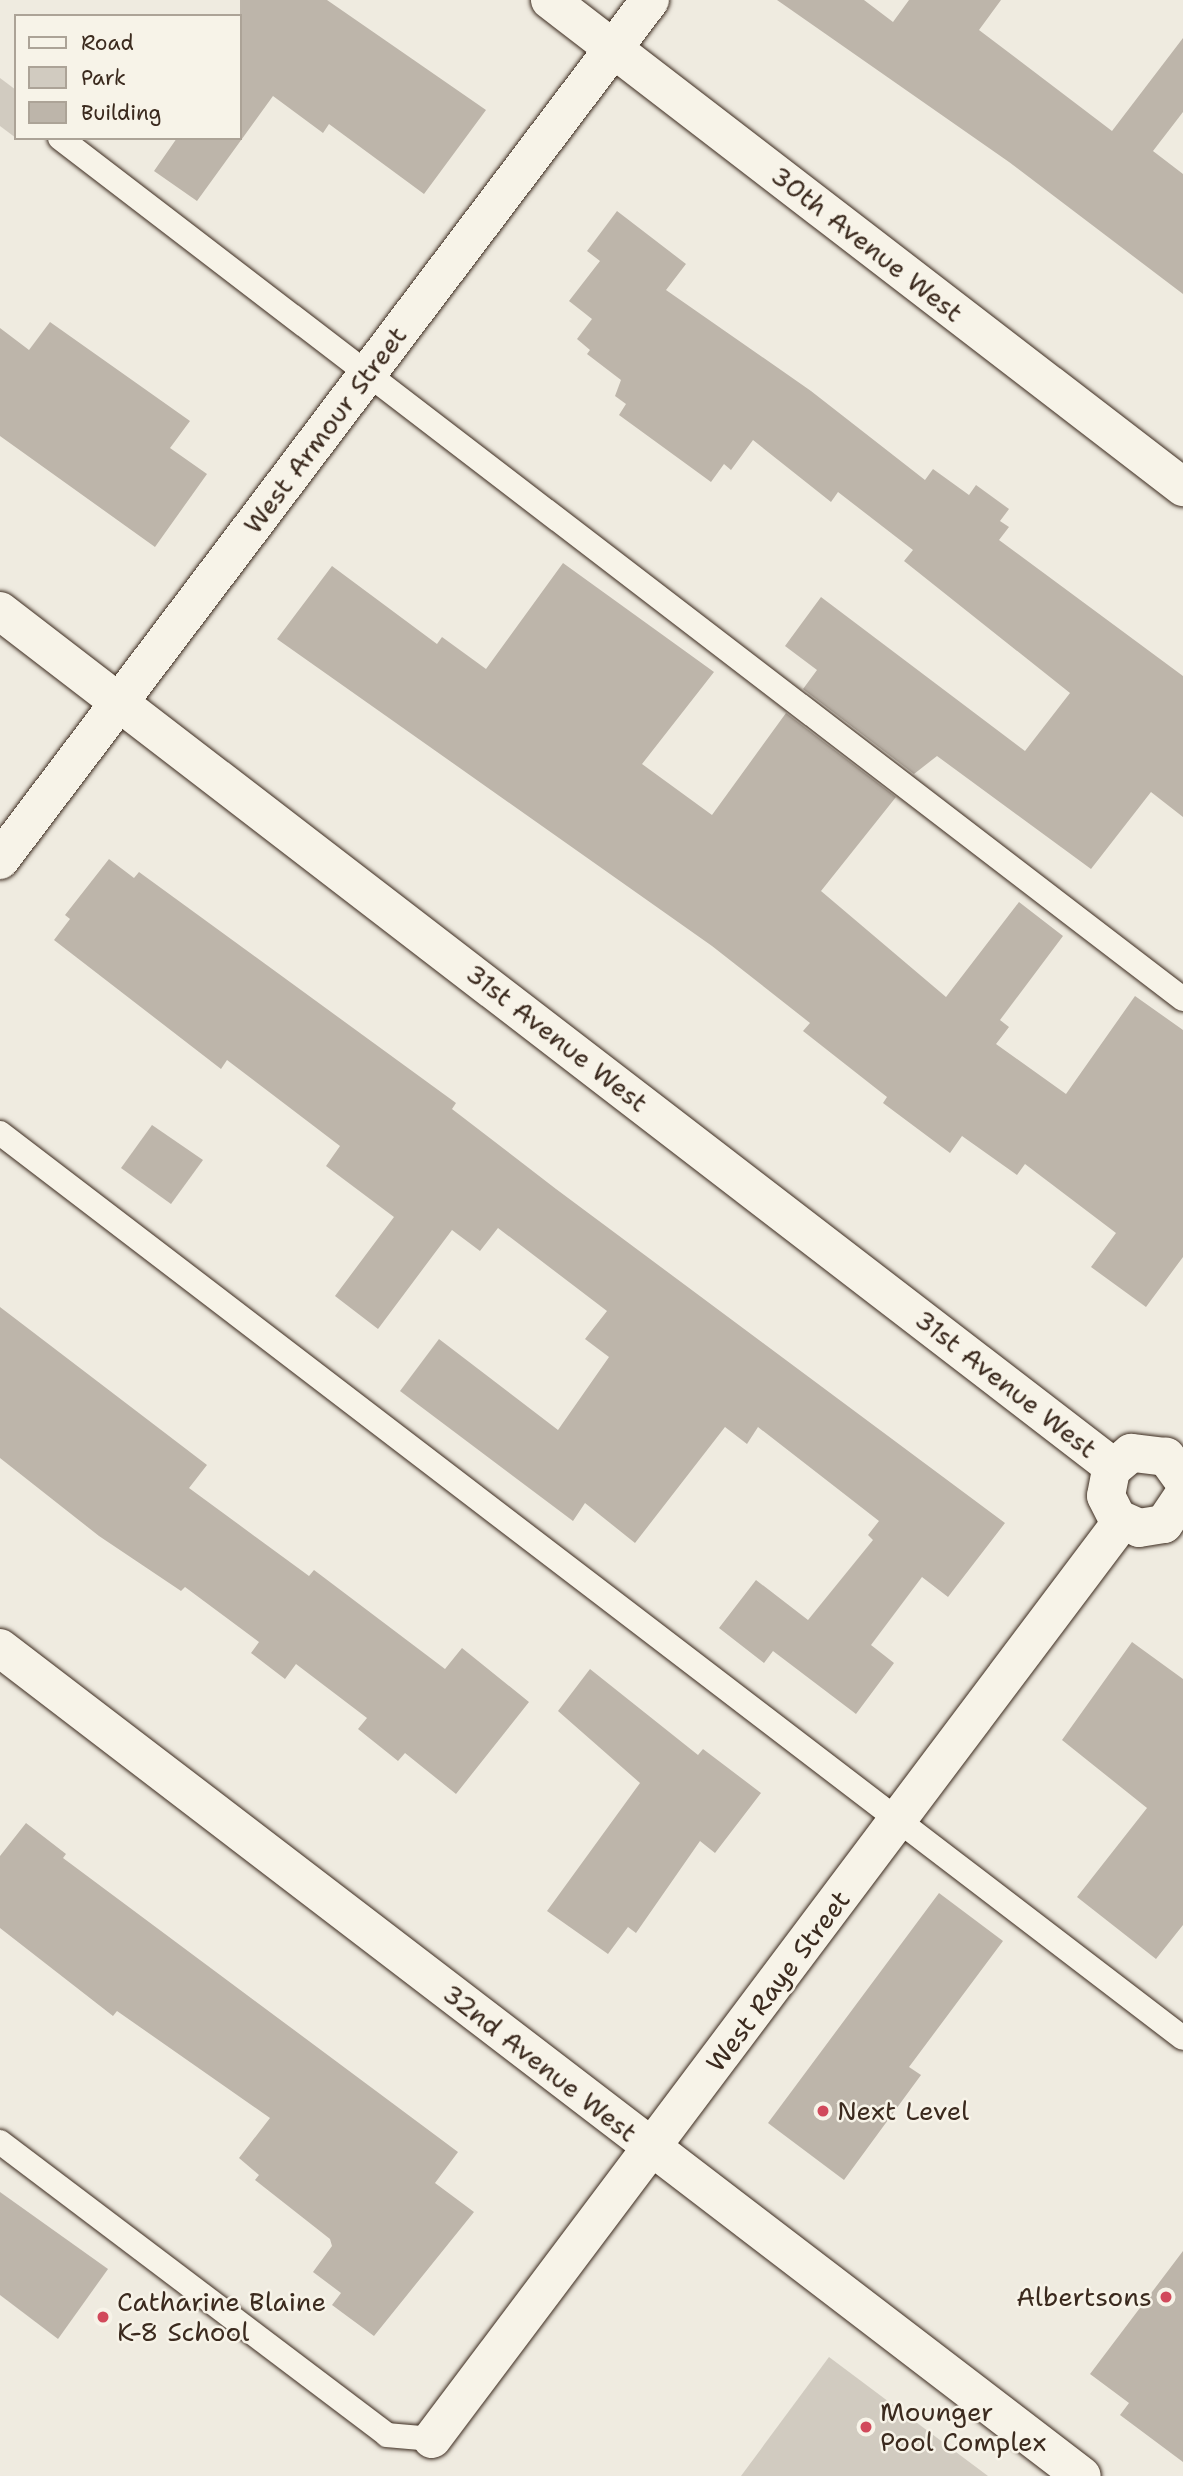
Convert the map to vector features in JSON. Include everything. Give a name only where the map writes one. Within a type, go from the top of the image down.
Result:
[{"type":"street","name":"30th Avenue West","points":[[550,0],[1183,487]]},
{"type":"street","name":"West Armour Street","points":[[0,860],[650,0]]},
{"type":"street","name":"31st Avenue West","points":[[0,611],[1113,1466]]},
{"type":"street","points":[[1131,1453],[1179,1482],[1152,1528],[1122,1521],[1106,1496],[1113,1466],[1131,1453]]},
{"type":"street","name":"West Raye Street","points":[[432,2439],[899,1822],[1122,1521]]},
{"type":"street","name":"32nd Avenue West","points":[[0,1648],[1082,2476]]},
{"type":"lane","points":[[63,140],[1183,999]]},
{"type":"lane","points":[[0,1133],[1183,2038]]},
{"type":"lane","points":[[0,2142],[387,2435],[432,2439]]},
{"type":"green space","points":[[0,78],[14,88],[14,136],[0,126]]},
{"type":"green space","name":"Mounger Pool Complex","points":[[829,2357],[988,2476],[741,2476]]},
{"type":"building","points":[[240,0],[327,0],[486,110],[424,194],[329,124],[323,133],[273,96],[242,139]]},
{"type":"building","points":[[777,0],[864,0],[893,22],[909,0],[1001,0],[979,30],[1112,131],[1183,38],[1183,112],[1153,151],[1183,174],[1183,294],[1009,162]]},
{"type":"building","points":[[176,140],[241,140],[197,201],[154,171]]},
{"type":"building","points":[[617,211],[686,264],[666,290],[811,391],[925,480],[933,469],[969,495],[976,485],[1009,509],[1000,521],[1009,527],[999,540],[1183,676],[1183,817],[1151,792],[1091,869],[937,756],[914,774],[803,689],[817,670],[785,646],[821,597],[1025,751],[1070,693],[904,561],[913,550],[838,492],[831,502],[753,440],[731,470],[724,464],[711,482],[619,415],[626,404],[615,396],[621,380],[587,354],[590,350],[577,339],[592,319],[569,301],[600,261],[587,251]]},
{"type":"building","points":[[50,322],[190,421],[170,448],[207,474],[155,547],[0,436],[0,328],[29,350]]},
{"type":"building","points":[[563,563],[714,672],[642,764],[712,815],[786,713],[896,797],[821,891],[946,997],[1019,902],[1063,936],[1000,1020],[1009,1027],[996,1044],[1066,1094],[1135,996],[1183,1030],[1183,1257],[1146,1307],[1091,1267],[1116,1233],[1025,1164],[1017,1175],[962,1136],[950,1153],[883,1103],[887,1097],[803,1031],[810,1023],[712,946],[277,639],[332,566],[437,644],[442,637],[486,669]]},
{"type":"building","points":[[109,859],[134,878],[139,872],[456,1103],[452,1109],[556,1189],[1005,1523],[948,1597],[922,1577],[871,1645],[894,1663],[856,1714],[773,1651],[764,1663],[719,1628],[756,1580],[808,1620],[873,1540],[868,1535],[879,1521],[758,1427],[747,1444],[725,1427],[635,1543],[585,1503],[573,1521],[400,1391],[439,1339],[558,1430],[609,1357],[585,1339],[607,1311],[498,1228],[480,1251],[452,1230],[378,1329],[335,1296],[394,1217],[326,1166],[340,1146],[227,1060],[221,1069],[54,940],[70,919],[65,915]]},
{"type":"building","points":[[152,1125],[203,1160],[171,1204],[121,1168]]},
{"type":"building","points":[[0,1307],[207,1465],[189,1488],[309,1576],[314,1570],[445,1669],[462,1648],[529,1702],[456,1794],[405,1753],[398,1761],[358,1729],[367,1718],[296,1664],[285,1679],[251,1653],[259,1642],[185,1587],[181,1591],[99,1536],[0,1458]]},
{"type":"building","points":[[1132,1642],[1183,1679],[1183,1925],[1156,1959],[1077,1897],[1147,1808],[1062,1740]]},
{"type":"building","points":[[590,1669],[698,1755],[703,1749],[761,1793],[715,1853],[700,1841],[636,1933],[628,1927],[608,1954],[547,1911],[640,1783],[558,1711]]},
{"type":"building","points":[[26,1823],[66,1854],[63,1858],[458,2152],[435,2183],[474,2212],[374,2336],[332,2305],[341,2293],[313,2272],[332,2246],[330,2239],[255,2180],[259,2175],[239,2158],[270,2118],[117,2011],[113,2016],[0,1928],[0,1856]]},
{"type":"building","points":[[939,1893],[1003,1941],[909,2067],[921,2075],[844,2180],[768,2123]]},
{"type":"building","points":[[0,2192],[108,2269],[58,2339],[0,2295]]},
{"type":"building","name":"Albertsons","points":[[1183,2251],[1183,2462],[1120,2415],[1129,2403],[1090,2374]]},
{"type":"place","name":"Next Level","points":[[823,2111]]},
{"type":"place","name":"Albertsons","points":[[1166,2297]]},
{"type":"place","name":"Catharine Blaine K-8 School","points":[[103,2317]]},
{"type":"place","name":"Mounger Pool Complex","points":[[866,2427]]}]
